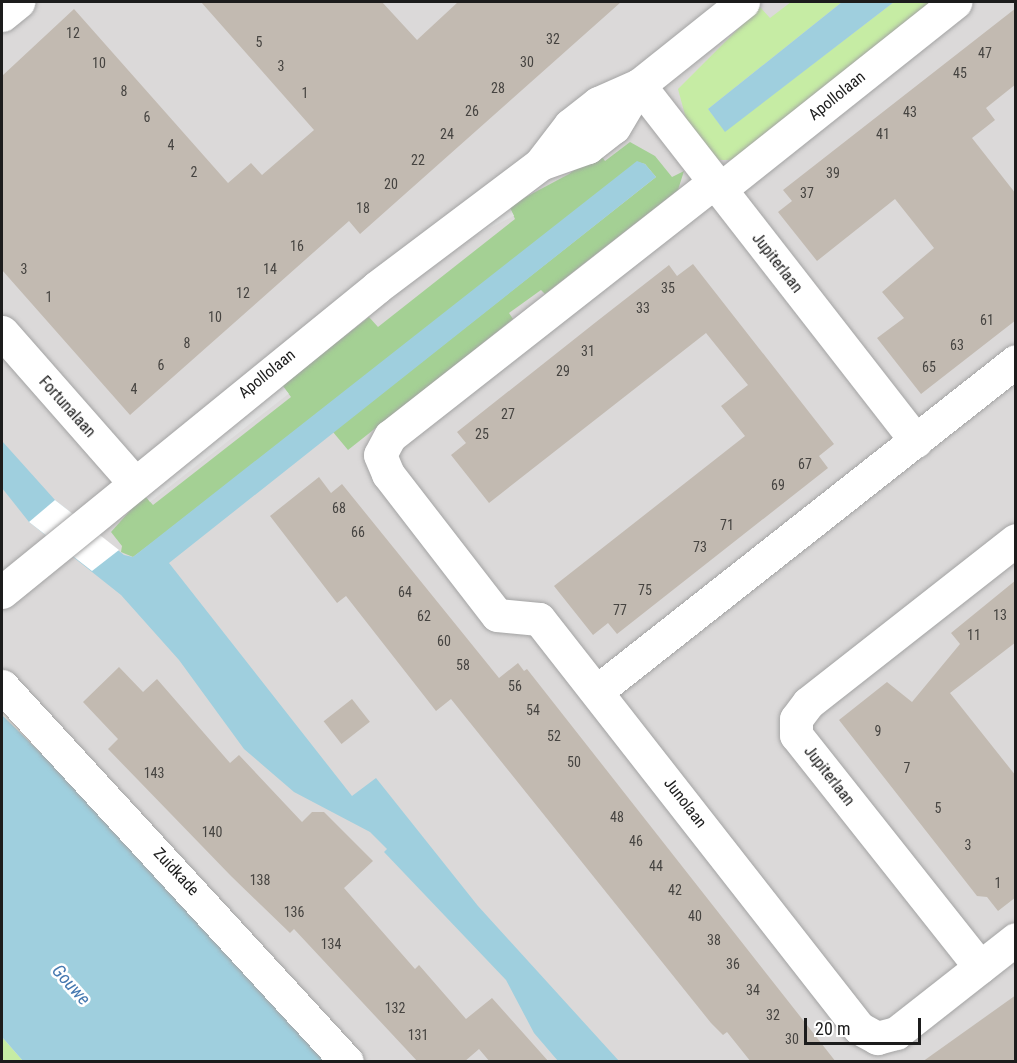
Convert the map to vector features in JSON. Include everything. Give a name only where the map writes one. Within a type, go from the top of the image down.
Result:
[{"type":"street","points":[[2,15],[18,2]]},
{"type":"street","name":"Apollolaan","points":[[2,592],[86,524],[133,481],[376,286],[540,164],[570,125],[598,102],[639,85],[743,2]]},
{"type":"street","name":"Apollolaan","points":[[380,454],[390,436],[955,2]]},
{"type":"street","name":"Jupiterlaan","points":[[639,85],[916,441]]},
{"type":"street","name":"Fortunalaan","points":[[2,332],[133,481]]},
{"type":"street","points":[[597,691],[1016,362]]},
{"type":"street","name":"Junolaan","points":[[380,454],[388,474],[497,615],[539,619],[859,1028],[877,1038],[896,1033],[1016,939]]},
{"type":"street","name":"Jupiterlaan","points":[[980,967],[796,735],[796,719],[808,703],[1016,540]]},
{"type":"street","name":"Zuidkade","points":[[2,686],[347,1062]]},
{"type":"shaded area","points":[[2,2],[1015,2],[1015,1061],[342,1061],[2,701]]},
{"type":"shaded area","points":[[509,206],[514,216],[354,298],[349,288]]},
{"type":"shaded area","points":[[282,385],[289,394],[150,502],[143,493]]},
{"type":"green space","points":[[791,2],[842,2],[708,109],[725,131],[894,2],[936,2],[734,160],[715,160],[688,126],[678,89],[760,7],[770,18]]},
{"type":"green space","points":[[630,142],[655,156],[672,177],[684,171],[678,190],[545,294],[541,290],[509,313],[513,319],[348,450],[333,432],[656,177],[645,164],[637,162],[153,542],[133,557],[121,552],[122,546],[111,532],[144,495],[153,505],[291,397],[282,385],[369,317],[378,327],[515,219],[509,206],[569,174],[598,152],[605,161]]},
{"type":"green space","points":[[2,1037],[23,1061],[2,1061]]},
{"type":"water","points":[[842,2],[894,2],[725,132],[708,109]]},
{"type":"water","points":[[637,161],[645,164],[656,177],[169,563],[352,796],[376,778],[478,906],[619,1061],[558,1061],[534,1033],[506,980],[384,852],[387,849],[370,832],[294,792],[244,749],[179,660],[121,595],[29,522],[2,488],[2,441],[55,500],[124,555],[133,557]]},
{"type":"water","name":"Gouwe","points":[[2,715],[60,772],[331,1061],[23,1061],[2,1037]]},
{"type":"pier","points":[[55,500],[119,550],[92,571],[29,522]]},
{"type":"building","points":[[201,2],[382,2],[417,40],[458,2],[621,2],[360,234],[349,221],[130,415],[2,270],[2,76],[74,9],[228,183],[251,163],[262,175],[314,130]]},
{"type":"building","points":[[1016,8],[1016,84],[986,108],[995,120],[972,138],[1016,194],[1016,320],[921,394],[877,338],[904,318],[882,292],[934,248],[895,199],[817,261],[778,212],[792,201],[783,190]]},
{"type":"building","points":[[693,264],[834,444],[819,456],[828,468],[617,634],[608,623],[593,635],[554,586],[745,436],[721,406],[748,385],[706,333],[489,503],[451,455],[466,443],[457,432],[669,265],[677,276]]},
{"type":"building","points":[[319,477],[331,493],[342,484],[499,678],[518,663],[524,671],[527,669],[836,1062],[751,1062],[727,1032],[723,1035],[711,1023],[451,699],[436,711],[346,596],[337,603],[270,516]]},
{"type":"building","points":[[1016,580],[1016,642],[950,693],[1016,776],[1016,897],[998,911],[987,897],[977,896],[839,720],[887,682],[912,702],[960,644],[951,633]]},
{"type":"building","points":[[119,667],[143,692],[157,679],[230,763],[239,755],[302,822],[312,812],[324,812],[373,861],[344,888],[415,969],[419,965],[466,1019],[492,998],[549,1062],[490,1062],[479,1049],[464,1062],[418,1062],[294,929],[290,933],[231,876],[108,749],[118,739],[83,702]]},
{"type":"building","points":[[352,699],[370,722],[341,744],[324,721]]},
{"type":"building","points":[[1016,995],[1016,1062],[922,1062]]}]
